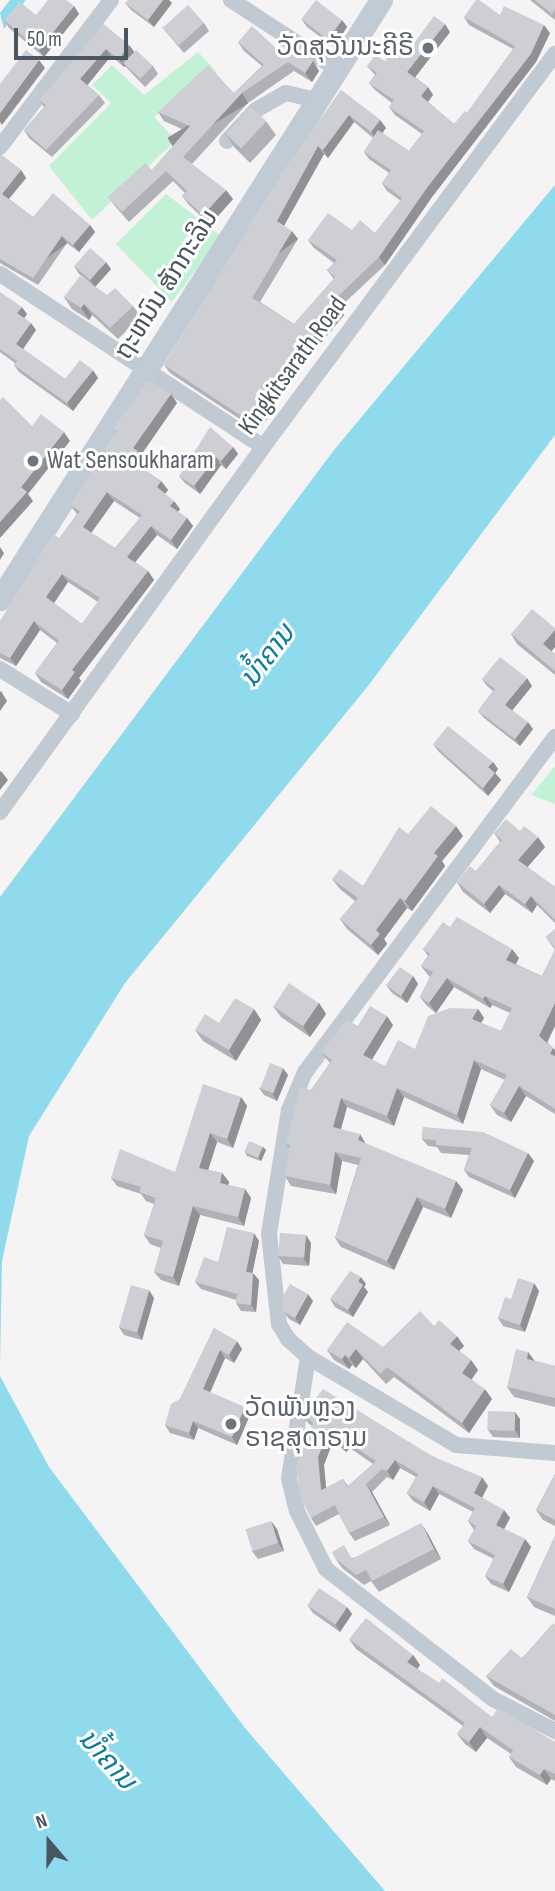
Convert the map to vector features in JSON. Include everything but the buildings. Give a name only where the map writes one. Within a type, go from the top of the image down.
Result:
[{"type":"main road","name":"ຖະຫນົນ ສັກກະລິນ","points":[[0,599],[380,0]]},
{"type":"street","points":[[0,147],[110,0]]},
{"type":"street","points":[[231,0],[337,69]]},
{"type":"street","name":"Kingkitsarath Road","points":[[0,812],[263,447],[555,54]]},
{"type":"street","points":[[227,141],[256,110],[286,93],[317,100]]},
{"type":"street","points":[[0,274],[263,447]]},
{"type":"street","points":[[0,668],[72,714]]},
{"type":"street","points":[[555,737],[370,980],[305,1072],[289,1110],[270,1234],[279,1324],[288,1339],[307,1357],[457,1445],[555,1453]]},
{"type":"street","points":[[307,1357],[289,1479],[297,1511],[326,1569],[493,1699],[555,1731]]},
{"type":"green space","points":[[198,52],[217,72],[154,117],[176,140],[92,220],[49,166],[111,103],[92,85],[112,65],[144,95]]},
{"type":"green space","points":[[166,194],[221,236],[172,302],[116,244]]},
{"type":"green space","points":[[555,766],[555,804],[531,795]]},
{"type":"water","points":[[10,0],[26,0],[4,29],[0,13]]},
{"type":"water","name":"ນ້ຳຄານ","points":[[555,185],[555,435],[368,686],[125,983],[29,1136],[2,1261],[0,1365],[0,897],[334,450]]},
{"type":"water","name":"ນ້ຳຄານ","points":[[0,1376],[49,1467],[245,1728],[385,1891],[0,1891]]},
{"type":"place","name":"ວັດສຸວັນນະຄີຣີ","points":[[428,48]]},
{"type":"place","name":"Wat Sensoukharam","points":[[33,461]]},
{"type":"place","name":"ວັດພັນຫຼວງ ຣາຊສຸດາຣາມ","points":[[231,1424]]}]
